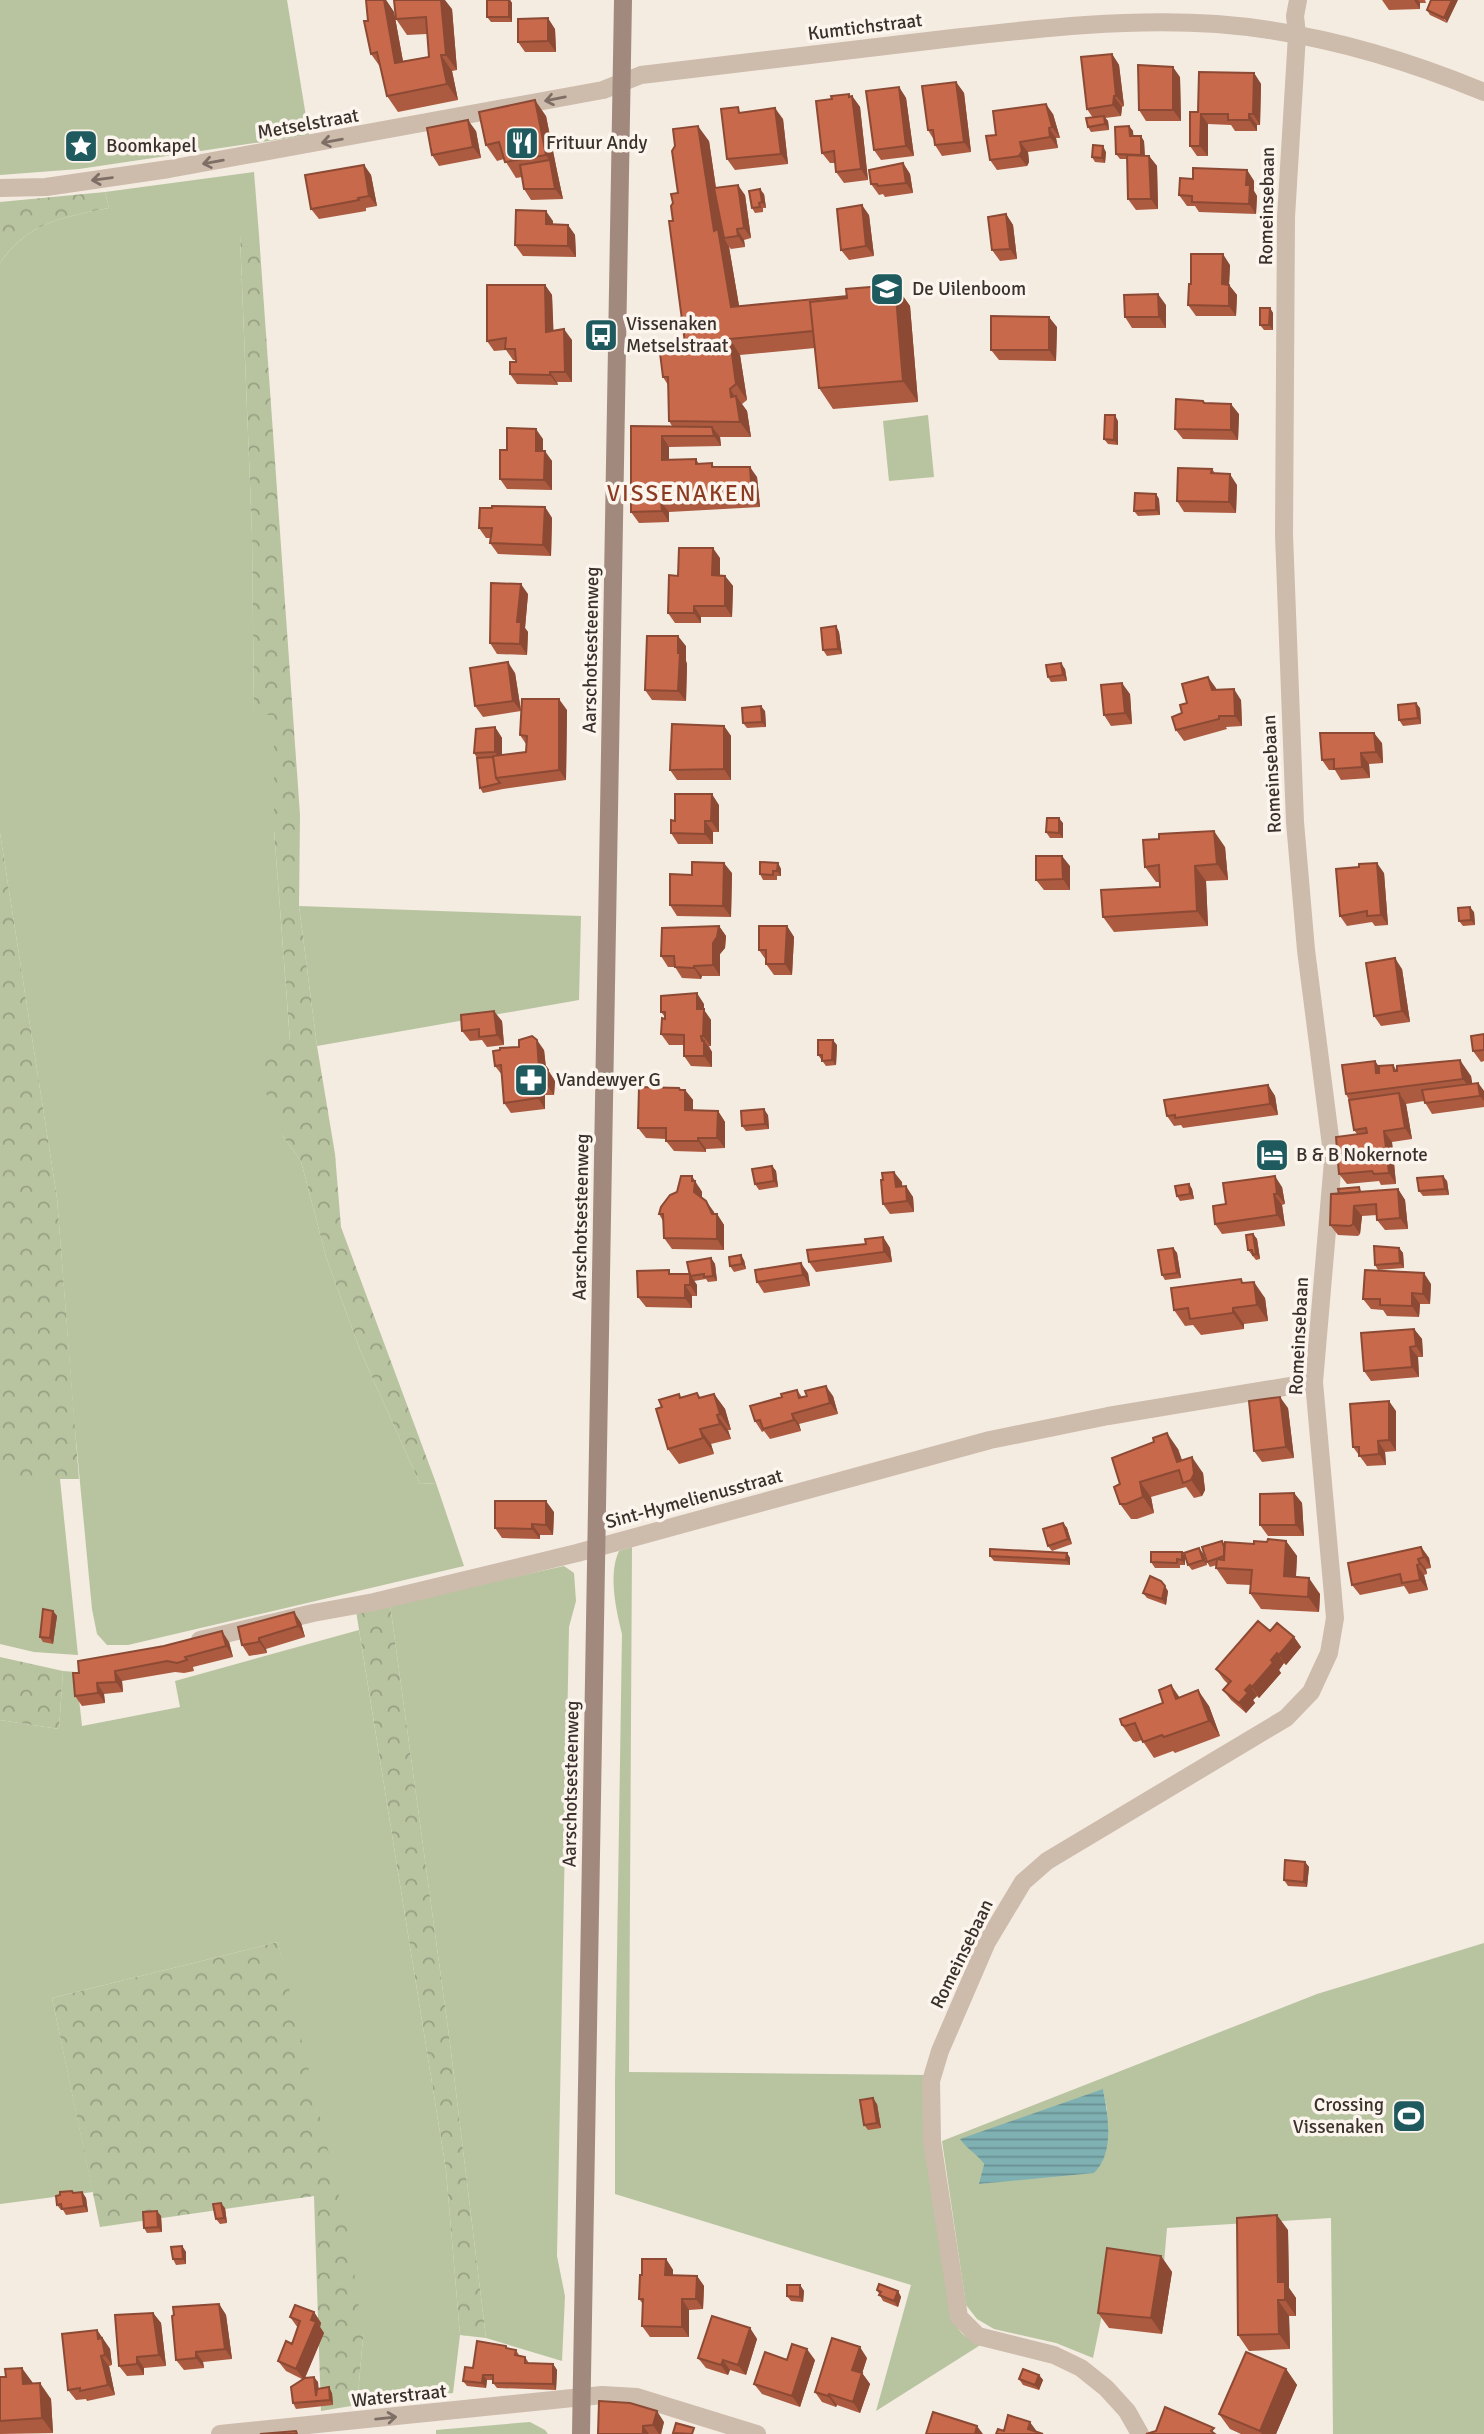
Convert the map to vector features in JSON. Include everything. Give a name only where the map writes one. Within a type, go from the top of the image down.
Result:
[{"type":"main road","name":"Aarschotsesteenweg","points":[[581,2434],[623,0]]},
{"type":"street","name":"Romeinsebaan","points":[[1140,2434],[1120,2403],[1081,2368],[1054,2356],[978,2336],[959,2317],[932,2141],[931,2081],[940,2051],[987,1942],[1023,1882],[1047,1861],[1286,1718],[1311,1692],[1329,1653],[1335,1618],[1314,1382],[1333,1161],[1306,950],[1295,822],[1284,535],[1286,217],[1297,36],[1295,16],[1298,0]]},
{"type":"street","name":"Kumtichstraat","points":[[621,83],[641,75],[1068,24],[1149,22],[1219,24],[1374,52],[1449,77],[1484,92]]},
{"type":"street","name":"Metselstraat","points":[[0,188],[46,187],[257,155],[603,90],[621,83]]},
{"type":"street","name":"Sint-Hymelienusstraat","points":[[187,1643],[313,1613],[374,1602],[596,1548],[990,1440],[1108,1416],[1314,1382]]},
{"type":"street","name":"Waterstraat","points":[[220,2434],[602,2395],[637,2397],[757,2434]]},
{"type":"green space","points":[[0,0],[287,0],[309,135],[79,169],[0,175]]},
{"type":"green space","points":[[254,172],[259,235],[240,236],[252,533],[254,714],[274,715],[274,830],[290,1041],[282,1135],[301,1161],[326,1257],[360,1350],[420,1484],[436,1483],[464,1566],[128,1645],[107,1645],[97,1634],[92,1609],[57,1198],[0,833],[0,263],[11,249],[35,230],[62,219],[109,208],[105,192]]},
{"type":"green space","points":[[105,192],[109,208],[62,219],[35,230],[11,249],[0,263],[0,202]]},
{"type":"green space","points":[[240,235],[259,235],[300,815],[299,906],[317,1046],[335,1154],[341,1227],[436,1483],[420,1484],[360,1350],[326,1257],[301,1161],[282,1135],[265,1090],[259,1039],[290,1040],[274,830],[274,715],[254,715],[252,533]]},
{"type":"green space","points":[[928,415],[934,477],[889,481],[883,421]]},
{"type":"green space","points":[[0,833],[57,1198],[79,1479],[0,1479]]},
{"type":"green space","points":[[299,906],[581,916],[579,1000],[317,1046]]},
{"type":"green space","points":[[0,1479],[60,1479],[78,1655],[34,1652],[0,1644]]},
{"type":"green space","points":[[632,1547],[629,2072],[924,2075],[924,2124],[952,2317],[963,2334],[982,2344],[876,2411],[911,2285],[615,2194],[622,1634],[616,1604],[614,1571],[619,1551]]},
{"type":"green space","points":[[564,1566],[574,1573],[576,1601],[569,1627],[557,2256],[565,2296],[562,2361],[486,2338],[450,2043],[390,1604]]},
{"type":"green space","points":[[390,1604],[450,2043],[486,2338],[460,2335],[446,2170],[356,1611]]},
{"type":"green space","points":[[359,1630],[446,2170],[460,2335],[453,2393],[357,2405],[363,2338],[278,1942],[52,1998],[93,2192],[0,2204],[0,1720],[59,1729],[63,1671],[76,1672],[82,1726],[180,1707],[175,1681]]},
{"type":"green space","points":[[0,1657],[63,1671],[59,1729],[0,1720]]},
{"type":"green space","points":[[278,1942],[350,2242],[363,2338],[357,2405],[321,2411],[314,2196],[100,2227],[52,1998]]},
{"type":"green space","points":[[1484,1943],[1484,2434],[1333,2434],[1331,2218],[1167,2228],[1164,2263],[1114,2258],[1093,2358],[1056,2343],[994,2329],[977,2319],[966,2305],[942,2141],[1317,1994]],"holes":[[[1103,2090],[1107,2110],[1024,2178],[980,2184],[984,2164],[978,2156]]]},
{"type":"green space","points":[[530,2422],[548,2434],[436,2434],[436,2430]]},
{"type":"water","points":[[1103,2089],[1108,2122],[1107,2144],[1101,2164],[1094,2173],[979,2184],[984,2164],[960,2139]]},
{"type":"building","points":[[366,0],[384,0],[395,63],[429,57],[426,17],[396,19],[394,0],[441,0],[446,55],[441,55],[447,84],[387,96],[377,52],[371,54],[364,21],[368,21]]},
{"type":"building","points":[[487,0],[509,0],[509,17],[487,17]]},
{"type":"building","points":[[1431,0],[1452,0],[1444,18],[1427,10]]},
{"type":"building","points":[[548,18],[548,41],[518,42],[518,19]]},
{"type":"building","points":[[1112,54],[1116,96],[1113,105],[1087,109],[1081,57]]},
{"type":"building","points":[[1138,65],[1173,67],[1173,110],[1139,110]]},
{"type":"building","points":[[1199,72],[1254,73],[1253,114],[1249,114],[1249,120],[1228,120],[1228,114],[1201,114],[1200,146],[1190,146],[1190,112],[1198,112]]},
{"type":"building","points":[[956,82],[964,142],[935,145],[933,130],[928,130],[922,86]]},
{"type":"building","points":[[899,87],[906,146],[874,150],[866,91]]},
{"type":"building","points":[[849,94],[849,97],[852,96],[861,169],[836,172],[834,151],[822,153],[816,101]]},
{"type":"building","points":[[535,100],[546,155],[505,162],[499,142],[486,145],[479,112]]},
{"type":"building","points":[[1046,104],[1052,127],[1049,128],[1050,137],[1020,142],[1022,151],[1019,156],[990,160],[986,136],[996,135],[993,111]]},
{"type":"building","points":[[738,107],[739,113],[775,108],[781,154],[727,159],[721,109]]},
{"type":"building","points":[[1104,116],[1105,124],[1088,127],[1086,118]]},
{"type":"building","points":[[468,120],[473,147],[432,155],[427,128]]},
{"type":"building","points":[[698,126],[714,231],[718,229],[731,307],[847,296],[810,302],[813,331],[730,339],[736,384],[730,389],[731,397],[736,396],[740,422],[669,421],[668,377],[663,377],[660,353],[686,350],[669,221],[673,221],[671,194],[678,193],[672,151],[675,146],[673,129]]},
{"type":"building","points":[[1129,126],[1130,136],[1141,136],[1141,155],[1116,154],[1115,127]]},
{"type":"building","points":[[1093,145],[1103,146],[1102,158],[1092,157]]},
{"type":"building","points":[[1127,155],[1149,156],[1151,199],[1128,199]]},
{"type":"building","points":[[550,160],[555,189],[524,189],[520,165]]},
{"type":"building","points":[[903,163],[906,183],[878,186],[871,184],[869,170]]},
{"type":"building","points":[[364,165],[369,196],[311,209],[305,175]]},
{"type":"building","points":[[1193,168],[1247,170],[1246,185],[1250,185],[1249,204],[1192,202],[1192,196],[1179,195],[1180,178],[1193,179]]},
{"type":"building","points":[[738,185],[744,228],[737,229],[738,236],[724,238],[714,188]]},
{"type":"building","points":[[760,189],[760,207],[752,208],[749,191]]},
{"type":"building","points":[[862,205],[866,246],[841,250],[837,209]]},
{"type":"building","points":[[516,210],[546,211],[546,224],[568,225],[568,246],[515,245]]},
{"type":"building","points":[[1006,214],[1010,249],[992,250],[988,217]]},
{"type":"building","points":[[1191,254],[1223,254],[1222,284],[1229,285],[1229,306],[1188,305]]},
{"type":"building","points":[[487,285],[545,285],[546,332],[564,329],[565,372],[550,372],[550,375],[510,374],[510,362],[516,362],[515,349],[505,349],[506,338],[487,341]]},
{"type":"building","points":[[895,285],[903,381],[819,388],[810,302],[847,298],[846,289]]},
{"type":"building","points":[[1158,294],[1159,317],[1125,317],[1124,295]]},
{"type":"building","points":[[1260,308],[1270,308],[1269,325],[1260,325]]},
{"type":"building","points":[[991,316],[1049,317],[1049,350],[991,350]]},
{"type":"building","points":[[1176,399],[1231,404],[1231,430],[1175,429]]},
{"type":"building","points":[[1105,415],[1115,415],[1114,440],[1104,439]]},
{"type":"building","points":[[631,426],[712,427],[714,436],[662,436],[662,460],[696,459],[696,464],[712,463],[712,467],[750,467],[752,497],[661,502],[662,511],[631,512]]},
{"type":"building","points":[[507,428],[536,429],[536,451],[545,451],[544,480],[500,479],[500,450],[507,450]]},
{"type":"building","points":[[1178,468],[1212,469],[1211,473],[1230,474],[1229,502],[1177,501]]},
{"type":"building","points":[[1135,493],[1156,494],[1156,510],[1134,511]]},
{"type":"building","points":[[545,507],[543,545],[490,543],[492,528],[479,528],[480,508]]},
{"type":"building","points":[[679,548],[713,548],[712,575],[725,576],[725,606],[694,606],[694,613],[668,613],[669,575],[678,576]]},
{"type":"building","points":[[491,583],[521,584],[517,622],[521,622],[520,644],[490,643]]},
{"type":"building","points":[[836,626],[838,649],[823,650],[821,628]]},
{"type":"building","points":[[647,636],[678,636],[678,691],[645,690]]},
{"type":"building","points":[[508,662],[513,701],[475,706],[470,668]]},
{"type":"building","points":[[1061,663],[1063,675],[1048,677],[1046,665]]},
{"type":"building","points":[[1208,677],[1212,690],[1234,689],[1235,716],[1219,716],[1219,719],[1176,730],[1172,717],[1182,713],[1180,705],[1187,703],[1182,684]]},
{"type":"building","points":[[1122,683],[1125,713],[1104,715],[1101,685]]},
{"type":"building","points":[[522,699],[559,699],[559,770],[496,778],[493,756],[526,752],[527,736],[520,735]]},
{"type":"building","points":[[1416,703],[1418,718],[1399,720],[1398,705]]},
{"type":"building","points":[[761,706],[762,722],[743,723],[742,708]]},
{"type":"building","points":[[672,724],[724,726],[724,769],[670,770]]},
{"type":"building","points":[[495,727],[495,752],[474,753],[476,729]]},
{"type":"building","points":[[1320,733],[1374,733],[1376,752],[1361,753],[1362,767],[1334,769],[1334,759],[1322,760]]},
{"type":"building","points":[[493,757],[496,778],[500,783],[480,788],[477,758]]},
{"type":"building","points":[[675,794],[712,794],[711,821],[705,821],[705,834],[671,833],[671,820],[675,821]]},
{"type":"building","points":[[1047,818],[1059,818],[1059,833],[1046,832]]},
{"type":"building","points":[[1214,831],[1217,864],[1195,866],[1197,911],[1103,917],[1101,890],[1160,887],[1159,865],[1145,867],[1143,840],[1159,839],[1159,834]]},
{"type":"building","points":[[1036,856],[1062,856],[1063,879],[1036,880]]},
{"type":"building","points":[[692,862],[724,863],[723,906],[670,905],[670,874],[692,875]]},
{"type":"building","points":[[760,862],[778,863],[777,871],[773,871],[773,875],[760,874]]},
{"type":"building","points":[[1377,863],[1381,915],[1367,916],[1367,911],[1340,916],[1336,869]]},
{"type":"building","points":[[1470,907],[1471,920],[1459,921],[1458,908]]},
{"type":"building","points":[[719,926],[713,943],[713,965],[675,967],[674,956],[661,956],[662,928]]},
{"type":"building","points":[[759,926],[787,926],[785,964],[766,964],[766,950],[759,950]]},
{"type":"building","points":[[1395,958],[1402,1011],[1374,1016],[1366,963]]},
{"type":"building","points":[[697,993],[697,1009],[704,1009],[701,1036],[704,1041],[704,1056],[684,1056],[684,1035],[661,1034],[665,1012],[661,1012],[661,996]]},
{"type":"building","points":[[494,1011],[497,1035],[479,1037],[479,1029],[462,1031],[461,1015]]},
{"type":"building","points":[[1484,1034],[1484,1050],[1473,1051],[1471,1036]]},
{"type":"building","name":"Vandewyer G","points":[[532,1036],[537,1040],[539,1068],[546,1067],[548,1070],[546,1084],[537,1085],[538,1098],[504,1103],[501,1065],[495,1066],[493,1051],[519,1047],[519,1040]]},
{"type":"building","points":[[818,1040],[833,1040],[832,1060],[822,1061],[822,1055],[818,1055]]},
{"type":"building","points":[[1460,1060],[1463,1079],[1346,1094],[1342,1065],[1375,1061],[1376,1073],[1379,1073],[1379,1066],[1393,1065],[1394,1071],[1397,1071],[1397,1066]]},
{"type":"building","points":[[1478,1083],[1480,1096],[1425,1103],[1422,1090]]},
{"type":"building","points":[[1268,1085],[1270,1104],[1175,1118],[1175,1115],[1167,1116],[1164,1100]]},
{"type":"building","points":[[639,1087],[679,1088],[685,1090],[685,1110],[718,1111],[717,1138],[666,1141],[666,1128],[638,1128]]},
{"type":"building","points":[[1399,1093],[1405,1128],[1384,1131],[1389,1173],[1374,1174],[1372,1171],[1339,1174],[1336,1137],[1367,1133],[1366,1128],[1354,1130],[1349,1100]]},
{"type":"building","points":[[764,1109],[765,1124],[742,1126],[741,1111]]},
{"type":"building","points":[[772,1166],[774,1181],[755,1184],[752,1169]]},
{"type":"building","points":[[894,1172],[896,1187],[906,1186],[907,1201],[883,1204],[882,1173]]},
{"type":"building","points":[[681,1176],[692,1176],[692,1181],[695,1181],[694,1192],[706,1201],[712,1214],[717,1214],[717,1239],[664,1238],[663,1214],[659,1214],[670,1195],[677,1192]]},
{"type":"building","points":[[1275,1176],[1277,1215],[1215,1224],[1213,1206],[1226,1204],[1223,1183]]},
{"type":"building","points":[[1443,1176],[1445,1189],[1419,1191],[1417,1178]]},
{"type":"building","points":[[1189,1184],[1190,1194],[1177,1196],[1175,1186]]},
{"type":"building","points":[[1359,1187],[1360,1192],[1339,1194],[1338,1189]]},
{"type":"building","points":[[1398,1189],[1400,1218],[1377,1220],[1376,1204],[1354,1206],[1353,1224],[1330,1225],[1331,1194]]},
{"type":"building","points":[[1253,1234],[1256,1254],[1253,1255],[1252,1250],[1248,1250],[1246,1235]]},
{"type":"building","points":[[883,1237],[884,1252],[809,1262],[807,1250],[866,1244],[865,1239]]},
{"type":"building","points":[[1374,1246],[1399,1248],[1400,1263],[1375,1265]]},
{"type":"building","points":[[1173,1248],[1177,1273],[1162,1275],[1158,1250]]},
{"type":"building","points":[[741,1255],[742,1264],[730,1266],[729,1257]]},
{"type":"building","points":[[711,1258],[713,1276],[690,1276],[687,1262]]},
{"type":"building","points":[[801,1263],[803,1275],[757,1282],[755,1270]]},
{"type":"building","points":[[669,1270],[669,1274],[690,1274],[690,1285],[685,1285],[685,1298],[638,1297],[637,1271]]},
{"type":"building","points":[[1365,1270],[1424,1273],[1423,1294],[1412,1293],[1412,1306],[1380,1305],[1380,1299],[1363,1299]]},
{"type":"building","points":[[1241,1279],[1242,1283],[1254,1282],[1257,1305],[1233,1308],[1233,1313],[1190,1319],[1188,1308],[1174,1310],[1171,1288]]},
{"type":"building","points":[[1414,1329],[1416,1346],[1410,1347],[1412,1367],[1364,1371],[1361,1333]]},
{"type":"building","points":[[826,1386],[830,1403],[792,1414],[794,1420],[763,1429],[760,1420],[755,1421],[750,1406],[797,1390],[799,1398],[807,1396],[805,1391]]},
{"type":"building","points":[[697,1393],[699,1398],[714,1394],[720,1424],[700,1429],[703,1438],[668,1449],[656,1409],[662,1407],[659,1400],[679,1394],[680,1398]]},
{"type":"building","points":[[1280,1397],[1286,1447],[1254,1451],[1249,1401]]},
{"type":"building","points":[[1389,1401],[1389,1440],[1378,1441],[1379,1454],[1359,1456],[1359,1447],[1353,1447],[1350,1404]]},
{"type":"building","points":[[1167,1433],[1177,1462],[1192,1457],[1194,1474],[1191,1480],[1183,1483],[1179,1470],[1140,1482],[1143,1497],[1120,1504],[1114,1487],[1120,1484],[1112,1458],[1154,1442],[1153,1438]]},
{"type":"building","points":[[1294,1493],[1296,1525],[1260,1525],[1260,1494]]},
{"type":"building","points":[[495,1501],[546,1501],[546,1525],[532,1524],[532,1529],[495,1528]]},
{"type":"building","points":[[1063,1523],[1068,1539],[1048,1546],[1043,1529]]},
{"type":"building","points":[[1268,1539],[1286,1541],[1284,1576],[1309,1578],[1308,1597],[1250,1593],[1252,1570],[1216,1568],[1217,1559],[1224,1560],[1225,1542],[1254,1544],[1254,1541],[1267,1542]]},
{"type":"building","points":[[1222,1541],[1224,1556],[1207,1562],[1202,1547]]},
{"type":"building","points":[[1421,1547],[1424,1557],[1418,1559],[1420,1564],[1417,1565],[1420,1580],[1402,1583],[1400,1574],[1352,1585],[1348,1563]]},
{"type":"building","points":[[1199,1548],[1203,1560],[1188,1565],[1184,1553]]},
{"type":"building","points":[[990,1549],[1067,1553],[1066,1560],[990,1556]]},
{"type":"building","points":[[1151,1552],[1182,1552],[1182,1560],[1177,1559],[1177,1563],[1151,1562]]},
{"type":"building","points":[[1150,1576],[1165,1586],[1162,1599],[1143,1593]]},
{"type":"building","points":[[43,1609],[53,1611],[50,1638],[40,1637]]},
{"type":"building","points":[[294,1612],[298,1626],[259,1638],[259,1642],[242,1645],[238,1627]]},
{"type":"building","points":[[1258,1621],[1270,1631],[1277,1623],[1294,1637],[1279,1655],[1277,1653],[1271,1660],[1273,1663],[1252,1687],[1250,1685],[1245,1690],[1248,1693],[1239,1703],[1223,1690],[1231,1681],[1216,1669]]},
{"type":"building","points":[[222,1631],[226,1646],[185,1657],[187,1660],[177,1663],[167,1661],[115,1671],[116,1682],[97,1683],[98,1693],[75,1696],[73,1673],[79,1673],[78,1661],[164,1646]]},
{"type":"building","points":[[1171,1685],[1176,1699],[1198,1690],[1209,1721],[1143,1742],[1135,1723],[1125,1726],[1120,1719],[1163,1703],[1159,1690]]},
{"type":"building","points":[[1285,1860],[1305,1862],[1304,1882],[1284,1880]]},
{"type":"building","points":[[873,2098],[877,2123],[864,2125],[860,2100]]},
{"type":"building","points":[[60,2192],[82,2192],[84,2206],[62,2209],[61,2204],[57,2205],[56,2196],[60,2195]]},
{"type":"building","points":[[221,2203],[224,2218],[216,2219],[213,2204]]},
{"type":"building","points":[[157,2211],[158,2227],[144,2228],[143,2212]]},
{"type":"building","points":[[1277,2215],[1278,2282],[1285,2282],[1285,2300],[1278,2300],[1279,2334],[1238,2335],[1237,2218]]},
{"type":"building","points":[[182,2246],[183,2259],[173,2259],[171,2247]]},
{"type":"building","points":[[1107,2248],[1161,2256],[1151,2318],[1098,2313]]},
{"type":"building","points":[[642,2259],[666,2259],[665,2275],[697,2276],[696,2299],[682,2299],[682,2327],[642,2326],[643,2299],[639,2299]]},
{"type":"building","points":[[879,2284],[898,2291],[894,2301],[879,2295]]},
{"type":"building","points":[[787,2285],[800,2285],[800,2297],[787,2296]]},
{"type":"building","points":[[219,2304],[225,2349],[196,2352],[196,2358],[176,2360],[173,2307]]},
{"type":"building","points":[[295,2305],[314,2312],[311,2320],[316,2322],[296,2369],[278,2361],[286,2341],[292,2344],[300,2321],[290,2317]]},
{"type":"building","points":[[153,2313],[159,2355],[137,2357],[137,2364],[119,2366],[115,2315]]},
{"type":"building","points":[[712,2316],[750,2328],[738,2365],[723,2360],[721,2365],[698,2358]]},
{"type":"building","points":[[97,2330],[98,2339],[102,2338],[105,2355],[101,2356],[108,2385],[80,2391],[80,2388],[68,2390],[62,2334]]},
{"type":"building","points":[[832,2338],[860,2347],[852,2370],[862,2373],[853,2402],[815,2392]]},
{"type":"building","points":[[477,2341],[516,2350],[515,2355],[525,2357],[525,2363],[553,2364],[553,2384],[493,2383],[493,2375],[483,2375],[482,2383],[463,2381],[465,2367],[473,2368]]},
{"type":"building","points":[[792,2344],[807,2349],[792,2396],[754,2384],[765,2352],[787,2360]]},
{"type":"building","points":[[1246,2352],[1286,2369],[1260,2431],[1219,2414]]},
{"type":"building","points":[[22,2368],[23,2384],[40,2383],[42,2418],[0,2421],[0,2377],[6,2377],[5,2369]]},
{"type":"building","points":[[1023,2369],[1039,2375],[1035,2385],[1019,2379]]},
{"type":"building","points":[[314,2377],[316,2396],[317,2389],[329,2387],[330,2400],[293,2403],[291,2387],[305,2378]]},
{"type":"building","points":[[599,2401],[630,2403],[657,2411],[653,2425],[643,2426],[643,2434],[598,2434]]},
{"type":"building","points":[[1165,2407],[1214,2428],[1211,2431],[1215,2434],[1146,2434],[1156,2431]]},
{"type":"building","points":[[933,2412],[977,2426],[975,2434],[926,2434]]},
{"type":"building","points":[[1008,2415],[1030,2422],[1028,2429],[1043,2434],[996,2434],[998,2429],[1004,2431]]},
{"type":"building","points":[[676,2423],[694,2428],[692,2434],[673,2433]]},
{"type":"building","points":[[296,2431],[297,2434],[260,2434]]},
{"type":"place","name":"Frituur Andy","points":[[522,143]]},
{"type":"place","name":"Boomkapel","points":[[81,146]]},
{"type":"place","name":"De Uilenboom","points":[[887,289]]},
{"type":"place","name":"Vissenaken Metselstraat","points":[[601,335]]},
{"type":"place","name":"Vandewyer G","points":[[531,1080]]},
{"type":"place","name":"B & B Nokernote","points":[[1272,1155]]},
{"type":"place","name":"Crossing Vissenaken","points":[[1409,2116]]},
{"type":"district","name":"VISSENAKEN","points":[[682,493]]}]
